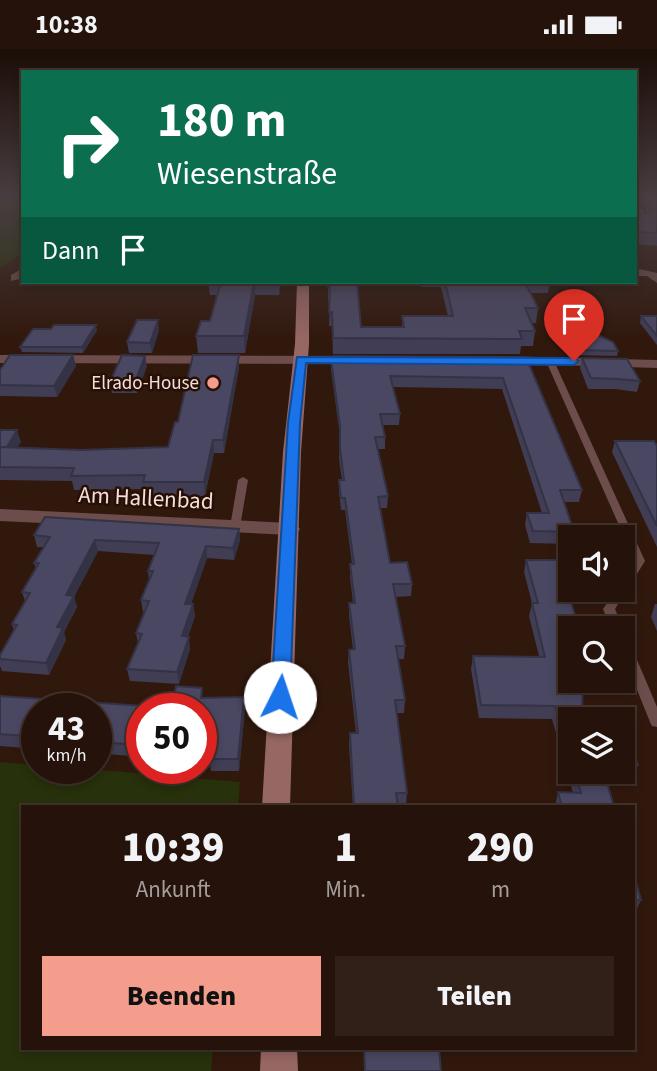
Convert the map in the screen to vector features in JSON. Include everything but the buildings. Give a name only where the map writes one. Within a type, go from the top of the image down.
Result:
[{"type":"main road","points":[[276,805],[303,284]]},
{"type":"main road","points":[[279,1050],[279,1071]]},
{"type":"street","points":[[637,272],[650,273],[657,279]]},
{"type":"street","points":[[0,359],[382,360]]},
{"type":"street","points":[[478,360],[657,364]]},
{"type":"street","name":"Am Hallenbad","points":[[0,515],[290,529]]},
{"type":"lane","points":[[550,361],[624,525]]},
{"type":"lane","points":[[234,527],[243,480]]},
{"type":"lane","points":[[635,550],[640,561],[635,568]]},
{"type":"lane","points":[[635,670],[657,722]]},
{"type":"green space","points":[[0,244],[21,244],[21,253],[0,268]]},
{"type":"green space","points":[[0,762],[21,764],[21,784],[112,784],[112,771],[126,772],[126,784],[217,784],[217,780],[240,782],[238,805],[21,805],[21,1050],[213,1050],[211,1071],[0,1071]]},
{"type":"place","name":"Elrado-House","points":[[213,383]]},
{"type":"route","points":[[280,697],[292,502],[292,452],[301,360],[574,361]]}]
